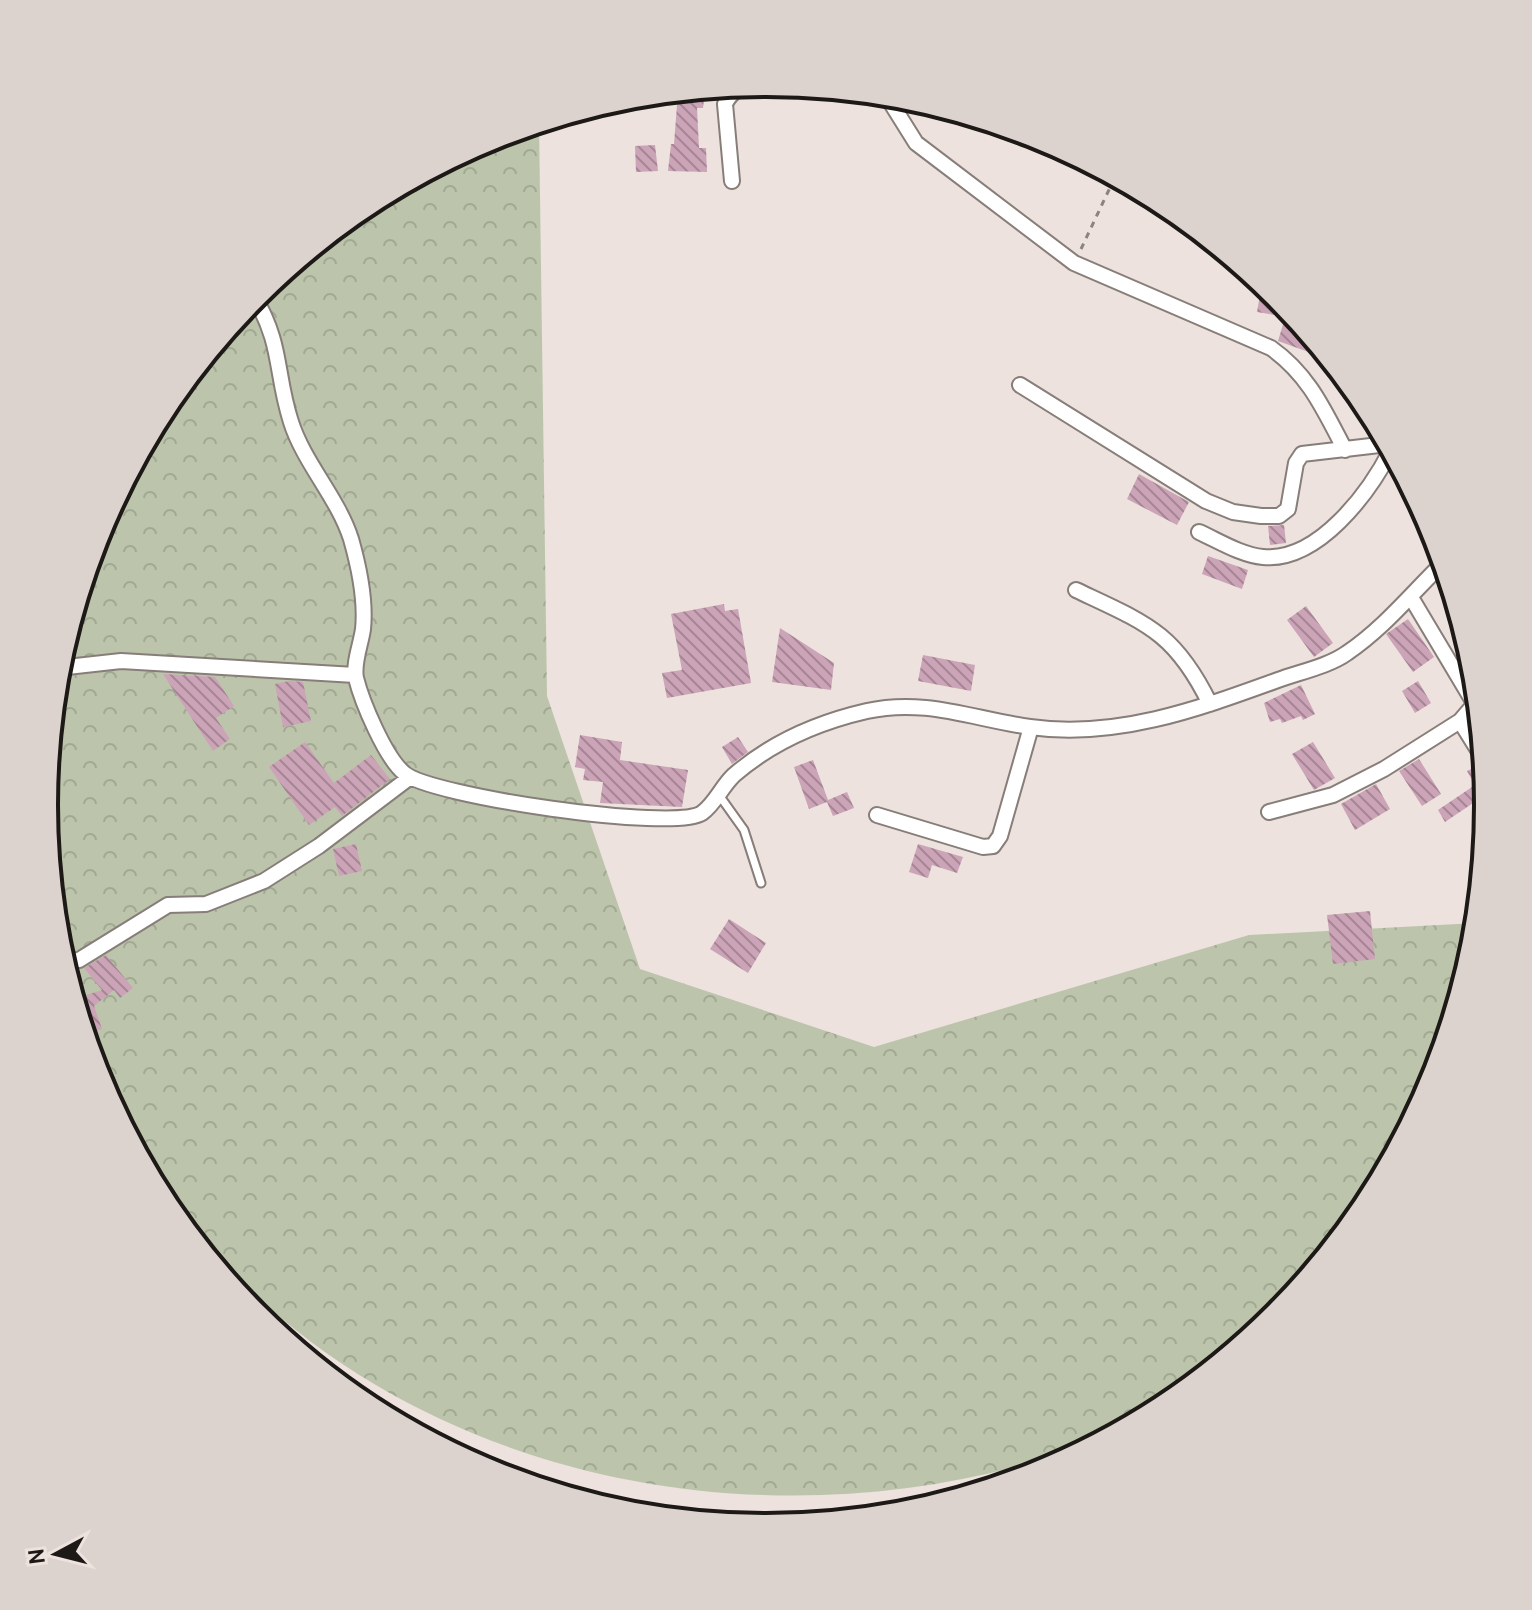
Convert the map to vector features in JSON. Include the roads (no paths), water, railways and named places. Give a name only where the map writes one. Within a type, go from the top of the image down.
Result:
[{"type":"street","points":[[727,99],[725,104],[732,181]]},
{"type":"street","points":[[895,109],[916,143],[1074,263],[1271,348],[1295,365],[1312,387],[1345,450]]},
{"type":"street","points":[[260,309],[278,346],[291,423],[350,536],[362,588],[363,613],[355,675],[388,754],[409,778],[434,788],[580,814],[650,818],[698,815],[748,764],[788,738],[864,712],[929,705],[1031,727],[1104,730],[1210,704],[1345,656],[1412,599],[1434,573]]},
{"type":"street","points":[[1020,385],[1206,501],[1248,515],[1274,517],[1288,509],[1296,463],[1302,454],[1376,446]]},
{"type":"street","points":[[1199,532],[1251,554],[1266,557],[1294,552],[1320,537],[1352,510],[1384,461]]},
{"type":"street","points":[[1076,590],[1122,611],[1173,644],[1192,666],[1210,704]]},
{"type":"street","points":[[1412,599],[1462,680]]},
{"type":"street","points":[[72,666],[121,661],[355,675]]},
{"type":"street","points":[[1269,812],[1333,795],[1397,761],[1460,721],[1468,712]]},
{"type":"street","points":[[1460,721],[1470,737]]},
{"type":"street","points":[[877,815],[983,847],[993,846],[1000,836],[1031,727]]},
{"type":"street","points":[[76,960],[168,905],[206,904],[242,893],[319,846],[409,778]]},
{"type":"lane","points":[[718,793],[744,830],[761,883]]}]
